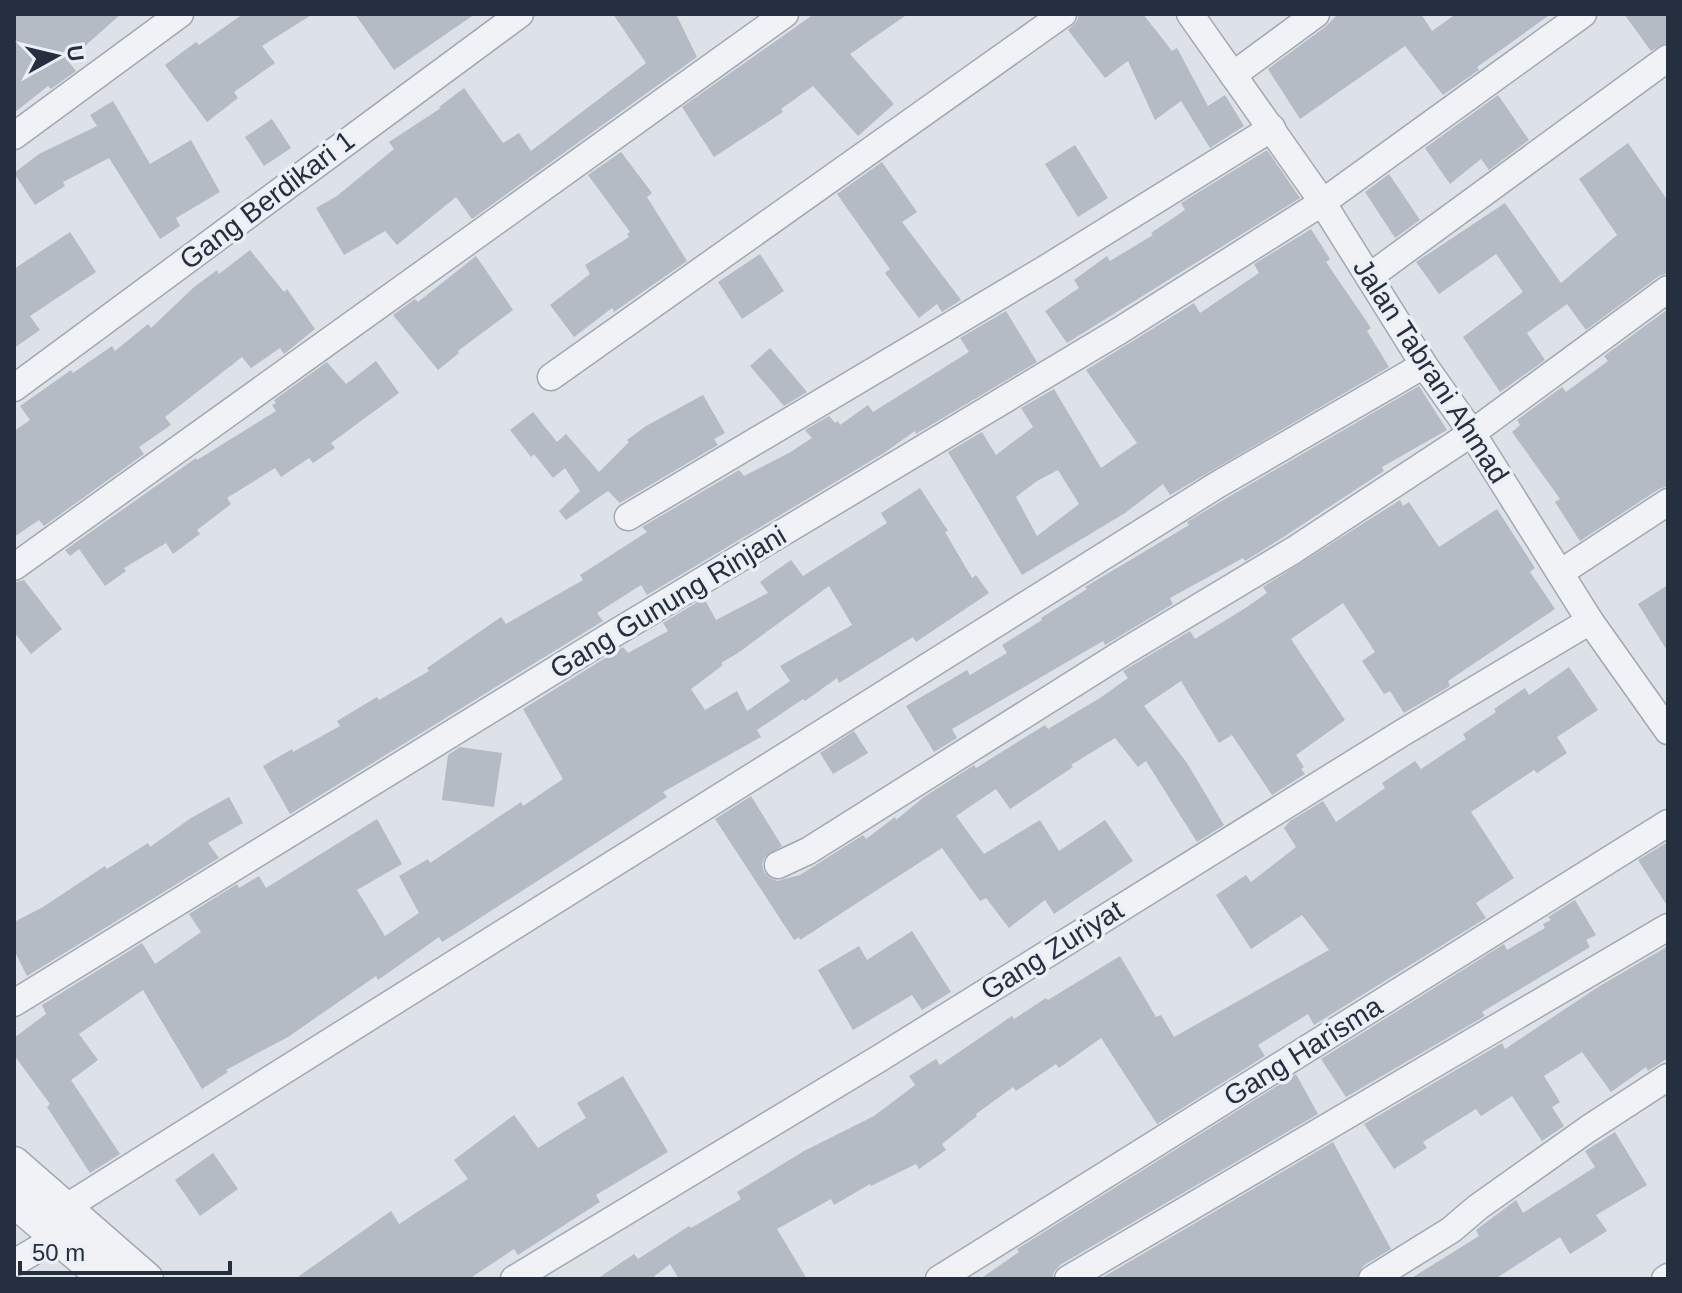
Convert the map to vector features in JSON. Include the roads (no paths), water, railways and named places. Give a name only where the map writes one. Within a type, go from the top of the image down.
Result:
[{"type":"street","points":[[14,136],[180,14]]},
{"type":"street","name":"Gang Berdikari 1","points":[[14,388],[520,14]]},
{"type":"street","points":[[14,567],[785,14]]},
{"type":"street","points":[[551,377],[1063,14]]},
{"type":"street","name":"Jalan Tabrani Ahmad","points":[[1190,14],[1323,202],[1424,365],[1472,433],[1590,621],[1668,731]]},
{"type":"street","points":[[1233,75],[1316,14]]},
{"type":"street","name":"Gang Gunung Rinjani","points":[[14,1003],[610,636],[1119,331],[1323,202],[1583,14]]},
{"type":"street","points":[[1369,277],[1668,58]]},
{"type":"street","points":[[628,517],[1019,285],[1272,128]]},
{"type":"street","points":[[778,865],[808,851],[1124,652],[1294,550],[1472,433],[1668,289]]},
{"type":"street","points":[[14,1263],[62,1223],[1217,485],[1424,365]]},
{"type":"street","points":[[1560,573],[1668,502]]},
{"type":"street","name":"Gang Zuriyat","points":[[514,1279],[880,1058],[1388,741],[1590,621]]},
{"type":"street","name":"Gang Harisma","points":[[939,1279],[1668,823]]},
{"type":"street","points":[[1068,1279],[1668,927]]},
{"type":"street","points":[[1372,1279],[1451,1230],[1478,1207],[1588,1129],[1668,1077]]},
{"type":"street","points":[[14,1163],[106,1279]]},
{"type":"street","points":[[14,1201],[62,1223],[147,1279]]}]
